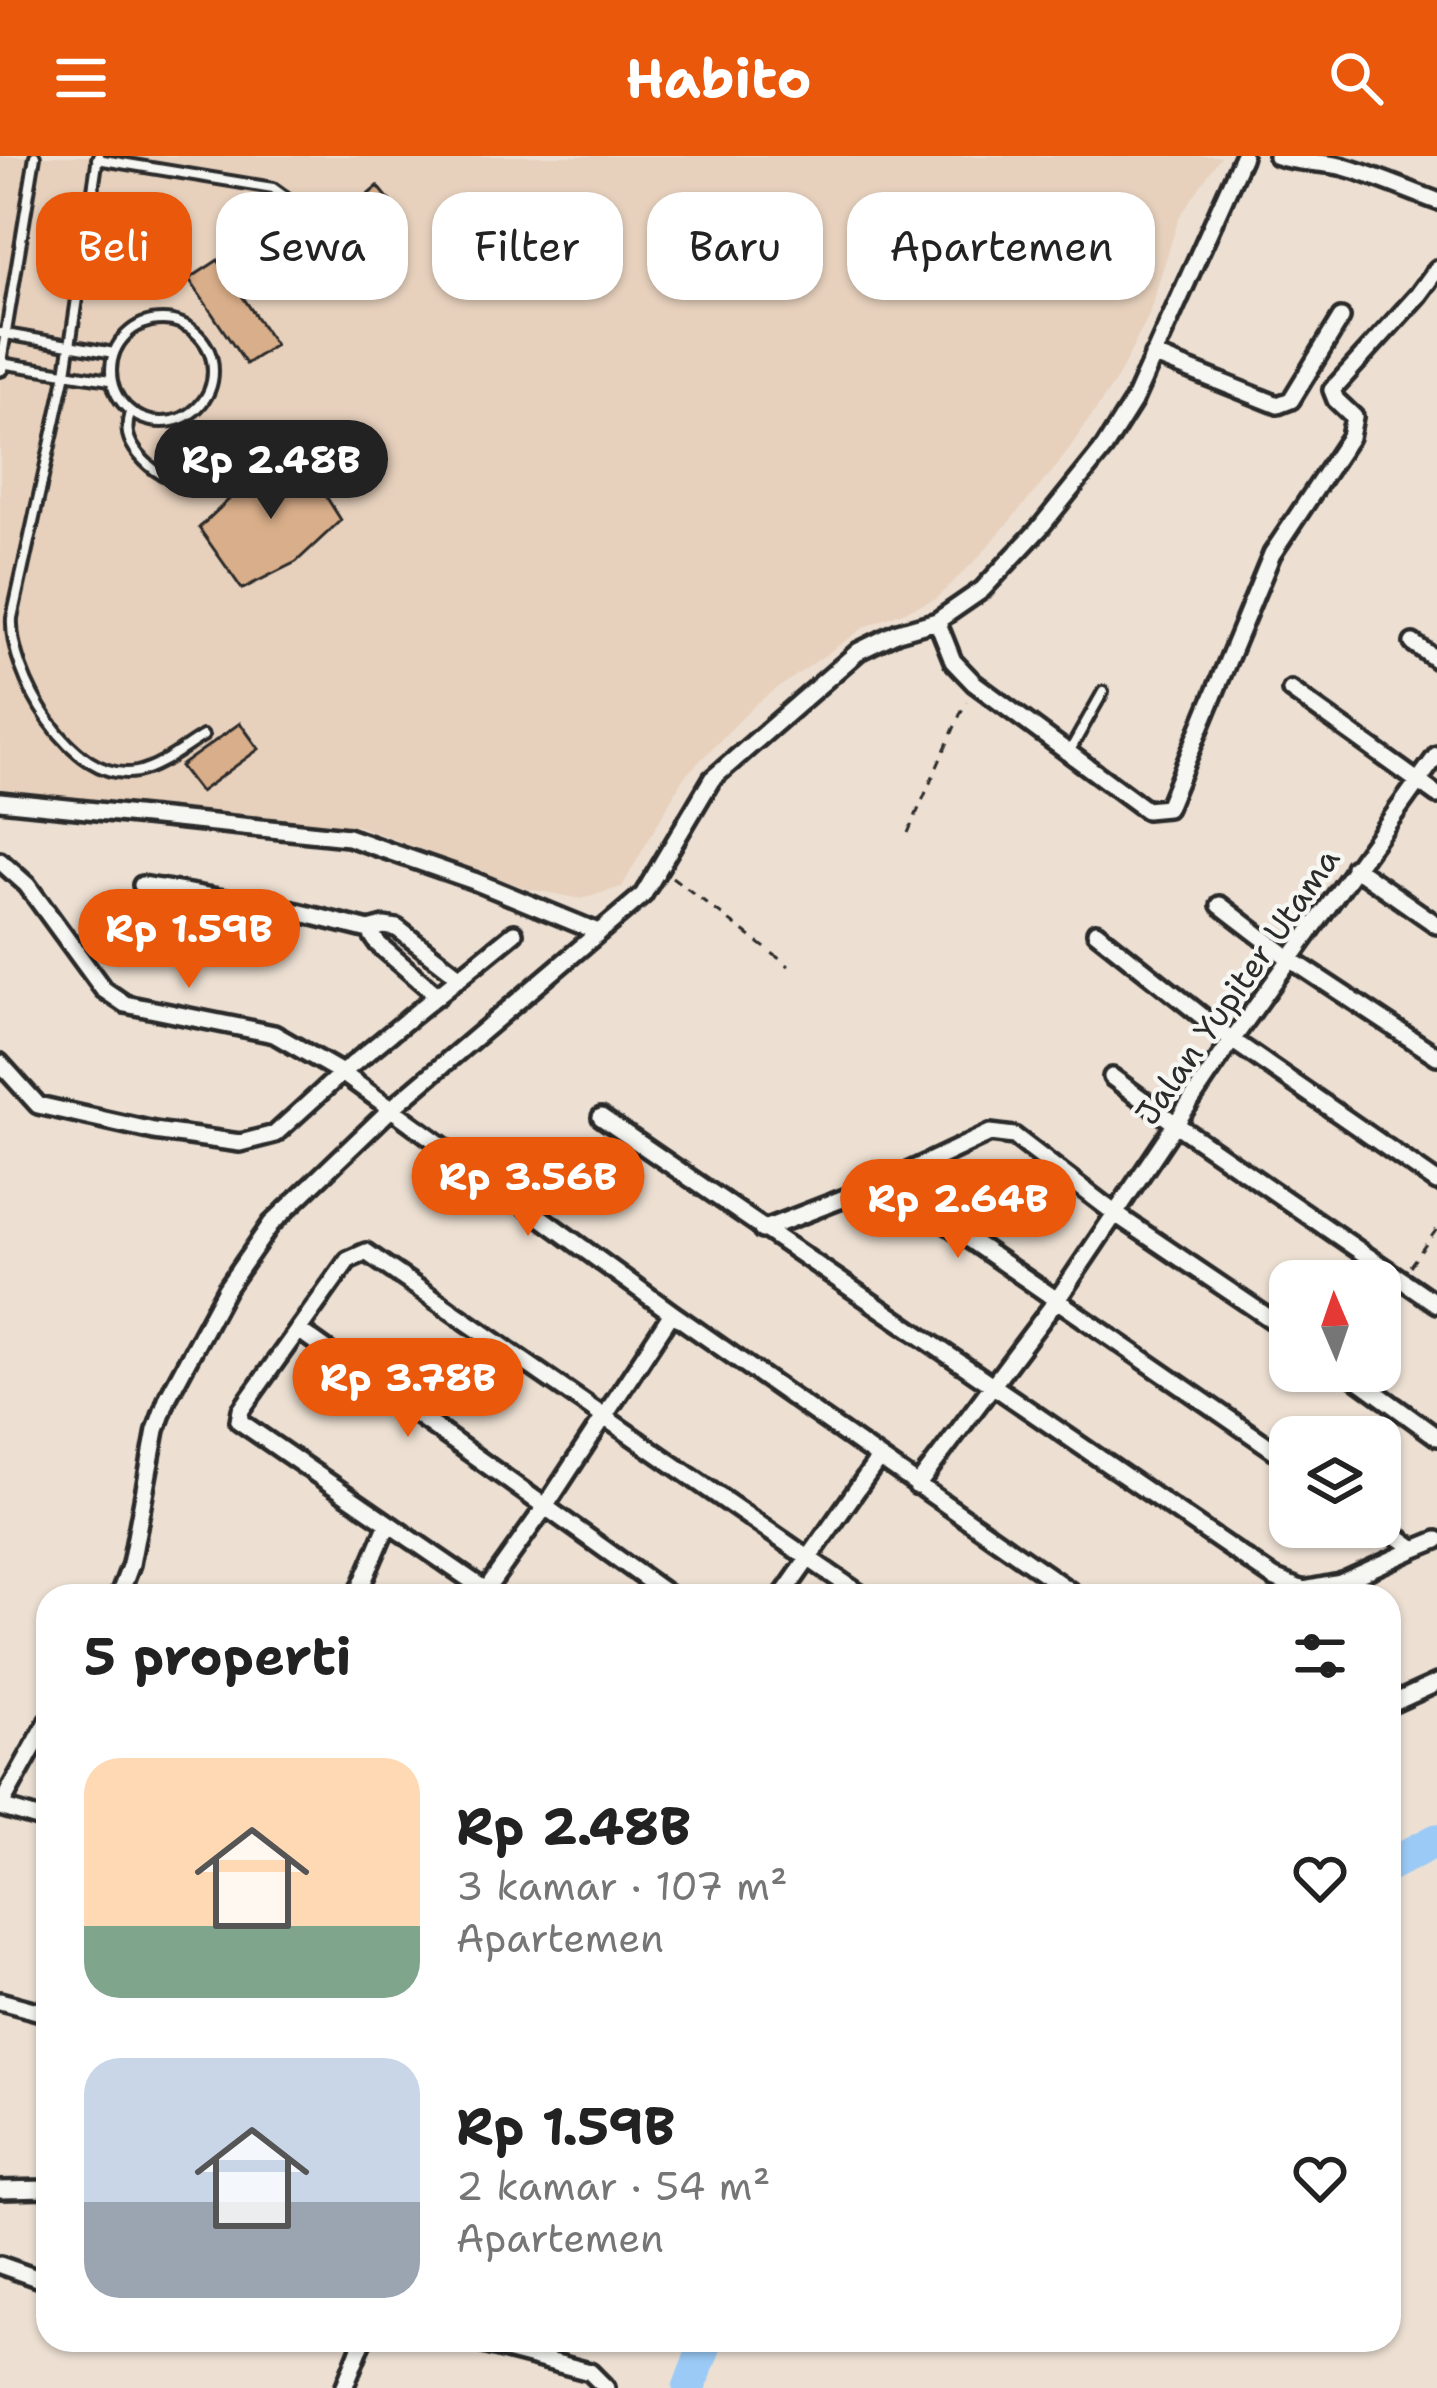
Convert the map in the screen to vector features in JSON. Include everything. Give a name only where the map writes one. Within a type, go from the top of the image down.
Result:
[{"type":"street","points":[[123,1584],[156,1430],[168,1397],[226,1289],[271,1224],[392,1108],[643,896],[712,779],[859,651],[898,632],[937,621],[982,590],[1039,529],[1104,448],[1132,402],[1243,156]]},
{"type":"street","points":[[1277,156],[1298,164],[1318,162],[1349,169],[1437,201]]},
{"type":"street","points":[[937,621],[952,661],[974,683],[1146,810],[1167,808],[1272,554],[1350,437],[1352,411],[1336,400],[1332,389],[1437,269]]},
{"type":"street","points":[[1154,355],[1278,405],[1291,400],[1341,318]]},
{"type":"street","points":[[1413,643],[1437,660]]},
{"type":"street","points":[[1291,690],[1437,795]]},
{"type":"street","name":"Jalan Yupiter Utama","points":[[917,1486],[1059,1298],[1232,1040],[1437,754]]},
{"type":"street","points":[[0,801],[348,837],[474,881],[598,932]]},
{"type":"street","points":[[0,861],[27,885],[103,989],[125,1004],[274,1034],[342,1073],[672,1313],[1060,1584]]},
{"type":"street","points":[[1354,867],[1437,926]]},
{"type":"street","points":[[142,885],[289,910],[369,930],[384,926],[407,933],[460,977]]},
{"type":"street","points":[[1220,905],[1290,959],[1437,1056]]},
{"type":"street","points":[[369,930],[378,944],[438,996]]},
{"type":"street","points":[[0,1063],[38,1105],[154,1131],[240,1143],[274,1135],[514,932]]},
{"type":"street","points":[[1096,932],[1232,1040],[1437,1182]]},
{"type":"street","points":[[1112,1077],[1373,1260]]},
{"type":"street","points":[[601,1118],[1274,1578],[1290,1584]]},
{"type":"street","points":[[762,1230],[886,1181],[990,1132],[1002,1132],[1269,1318]]},
{"type":"street","points":[[886,1181],[1269,1446]]},
{"type":"street","points":[[472,1584],[239,1421],[242,1410],[348,1260],[366,1252],[846,1584]]},
{"type":"street","points":[[1401,1279],[1437,1304]]},
{"type":"street","points":[[494,1584],[672,1313]]},
{"type":"street","points":[[300,1330],[653,1584]]},
{"type":"street","points":[[1375,1392],[1437,1437]]},
{"type":"street","points":[[791,1584],[879,1458]]},
{"type":"street","points":[[362,1584],[387,1526]]},
{"type":"street","points":[[1401,1539],[1415,1549]]},
{"type":"street","points":[[1334,1584],[1437,1540]]},
{"type":"street","points":[[1401,1700],[1437,1683]]},
{"type":"street","points":[[36,1742],[0,1807],[36,1818]]},
{"type":"street","points":[[0,2001],[36,2011]]},
{"type":"street","points":[[0,2190],[36,2189]]},
{"type":"street","points":[[0,2265],[36,2278]]},
{"type":"street","points":[[344,2388],[358,2352]]},
{"type":"street","points":[[514,2352],[590,2372],[606,2388]]},
{"type":"lane","points":[[35,156],[0,364],[110,380]]},
{"type":"lane","points":[[203,736],[136,772],[100,768],[66,741],[37,704],[15,660],[12,618],[66,373],[98,158],[279,192]]},
{"type":"lane","points":[[157,319],[179,321],[198,334],[211,352],[214,374],[208,395],[193,412],[172,421],[150,421],[130,412],[117,398],[110,380],[119,340],[136,326],[157,319]]},
{"type":"lane","points":[[3,334],[114,353]]},
{"type":"lane","points":[[130,412],[129,442],[150,467],[174,482],[189,480],[260,437]]},
{"type":"lane","points":[[1067,755],[1103,692]]},
{"type":"path","points":[[908,833],[974,683]]},
{"type":"path","points":[[661,869],[789,966]]},
{"type":"path","points":[[1401,1273],[1437,1229]]},
{"type":"shaded area","points":[[0,156],[1221,156],[1179,218],[1155,295],[1155,192],[847,192],[847,300],[1153,300],[1148,317],[1117,379],[1058,465],[978,558],[936,599],[865,627],[757,703],[684,777],[622,887],[581,899],[528,889],[358,826],[62,798],[0,805]]},
{"type":"building","points":[[216,261],[216,300],[245,300],[275,345],[246,364],[192,277]]},
{"type":"building","points":[[298,452],[341,520],[296,562],[242,589],[199,528],[241,488]]},
{"type":"building","points":[[240,723],[259,749],[200,792],[180,766]]},
{"type":"waterway","points":[[1401,1859],[1437,1840]]},
{"type":"waterway","points":[[689,2388],[702,2352]]}]
